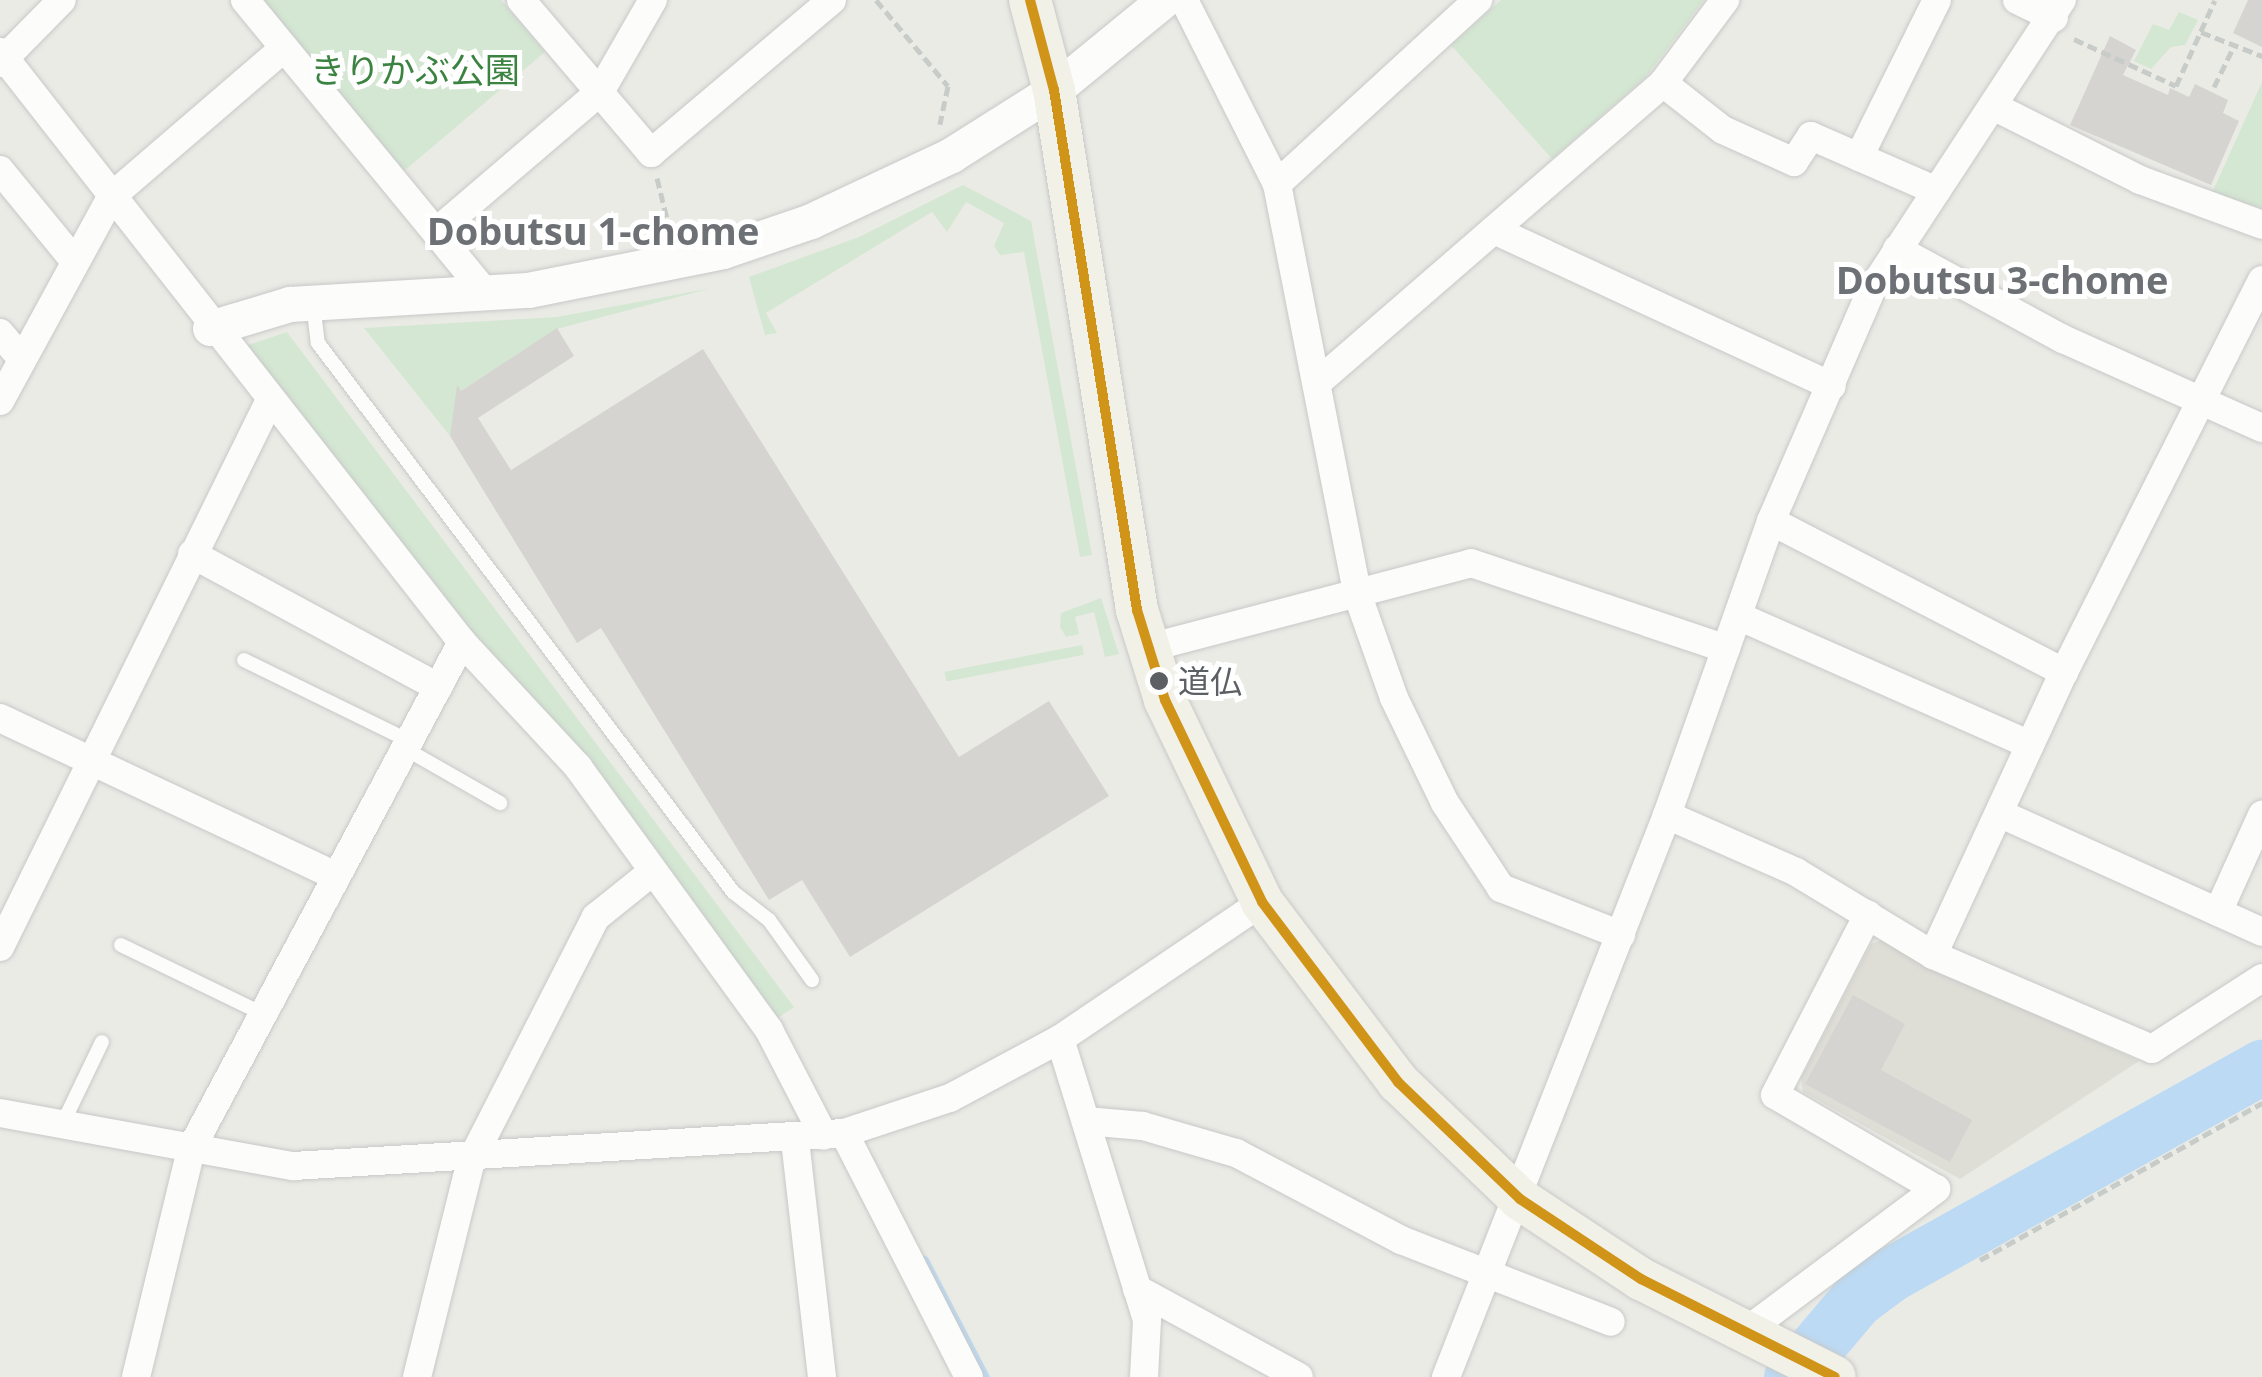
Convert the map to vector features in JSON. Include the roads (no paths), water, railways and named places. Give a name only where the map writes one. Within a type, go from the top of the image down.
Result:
[{"type":"main road","points":[[1030,0],[1054,90],[1110,464],[1148,648],[1197,774],[1262,902],[1386,1068],[1520,1199],[1747,1339],[1835,1377]]},
{"type":"street","points":[[62,0],[2,58],[210,328],[462,642],[578,766],[770,1030],[834,1135],[969,1377]]},
{"type":"street","points":[[246,0],[486,292]]},
{"type":"street","points":[[521,0],[651,153],[832,0]]},
{"type":"street","points":[[437,231],[600,92],[654,0]]},
{"type":"street","points":[[210,328],[248,312],[313,303],[486,292],[677,263],[811,221],[951,155],[1054,90],[1164,0]]},
{"type":"street","points":[[1184,0],[1277,184],[1356,593],[1436,786],[1501,888],[1620,935]]},
{"type":"street","points":[[1277,184],[1478,0]]},
{"type":"street","points":[[1317,383],[1664,83],[1725,0]]},
{"type":"street","points":[[1859,157],[1937,0]]},
{"type":"street","points":[[1446,1377],[1520,1199],[1666,815],[1771,521],[1897,249],[2055,15],[2017,0]]},
{"type":"street","points":[[0,401],[72,258],[112,196],[284,48]]},
{"type":"street","points":[[1664,83],[1723,130],[1794,162],[1812,136],[1937,191]]},
{"type":"street","points":[[1995,107],[2140,180],[2262,225]]},
{"type":"street","points":[[0,170],[72,258]]},
{"type":"street","points":[[1494,230],[1832,386]]},
{"type":"street","points":[[1897,249],[2201,402],[2262,428]]},
{"type":"street","points":[[1933,954],[2064,672],[2262,280]]},
{"type":"street","points":[[0,333],[21,358]]},
{"type":"street","points":[[0,947],[88,760],[269,402]]},
{"type":"street","points":[[1771,521],[2064,672]]},
{"type":"street","points":[[192,554],[438,687]]},
{"type":"street","points":[[1148,648],[1471,562],[1726,649]]},
{"type":"street","points":[[1738,616],[2030,745]]},
{"type":"street","points":[[136,1377],[191,1149],[462,642]]},
{"type":"street","points":[[0,718],[336,876]]},
{"type":"street","points":[[2000,814],[2262,932]]},
{"type":"street","points":[[1666,815],[1796,872],[1933,954],[2152,1049],[2262,978]]},
{"type":"street","points":[[2218,912],[2262,815]]},
{"type":"street","points":[[417,1377],[471,1161],[596,917],[652,872]]},
{"type":"street","points":[[0,1114],[292,1166],[471,1161],[834,1135],[950,1098],[1060,1040],[1262,902]]},
{"type":"street","points":[[1747,1339],[1936,1188],[1775,1095],[1868,915]]},
{"type":"street","points":[[1060,1040],[1147,1320],[1144,1377]]},
{"type":"street","points":[[1086,1121],[1143,1126],[1236,1153],[1401,1240],[1611,1322]]},
{"type":"street","points":[[794,1140],[822,1377]]},
{"type":"street","points":[[1137,1290],[1298,1377]]},
{"type":"lane","points":[[313,303],[318,343],[733,892],[770,920],[812,980]]},
{"type":"lane","points":[[244,660],[407,744],[500,803]]},
{"type":"lane","points":[[121,945],[263,1014]]},
{"type":"lane","points":[[62,1125],[102,1042]]},
{"type":"waterway","points":[[1791,1377],[1856,1300],[1891,1274],[2262,1067]]},
{"type":"waterway","points":[[924,1260],[985,1377]]},
{"type":"place","name":"道仏","points":[[1159,681]]},
{"type":"district","name":"Dobutsu 1-chome","points":[[593,231]]},
{"type":"district","name":"Dobutsu 3-chome","points":[[2002,280]]},
{"type":"park label","name":"きりかぶ公園","points":[[415,70]]}]
